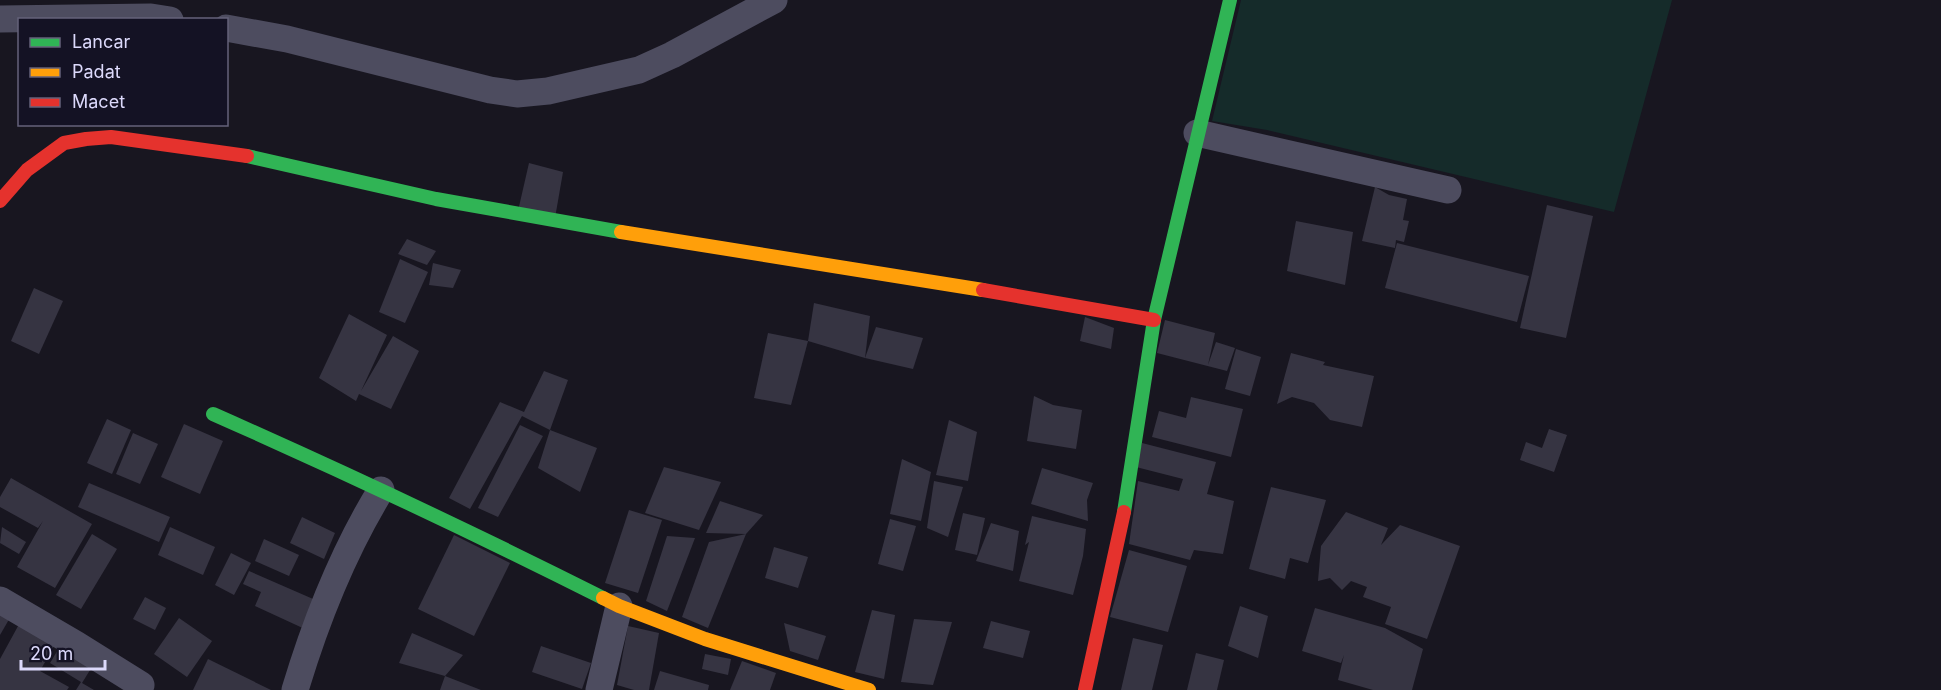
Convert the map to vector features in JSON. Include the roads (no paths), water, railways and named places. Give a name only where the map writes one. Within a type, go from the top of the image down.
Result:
[{"type":"street","points":[[228,28],[288,39],[490,90],[518,94],[548,91],[639,70],[672,55],[774,0]]},
{"type":"street","points":[[1085,690],[1124,511],[1154,320],[1230,0]]},
{"type":"street","points":[[76,18],[157,18]]},
{"type":"street","points":[[0,19],[18,19]]},
{"type":"street","points":[[1197,133],[1448,190]]},
{"type":"street","points":[[0,201],[27,170],[64,143],[111,137],[247,156],[436,199],[658,239],[1059,302],[1154,320]]},
{"type":"street","points":[[213,414],[482,537],[619,606],[705,639],[869,690]]},
{"type":"street","points":[[295,690],[346,553],[360,524],[381,490]]},
{"type":"street","points":[[0,600],[141,685]]},
{"type":"street","points":[[599,690],[619,606]]}]
